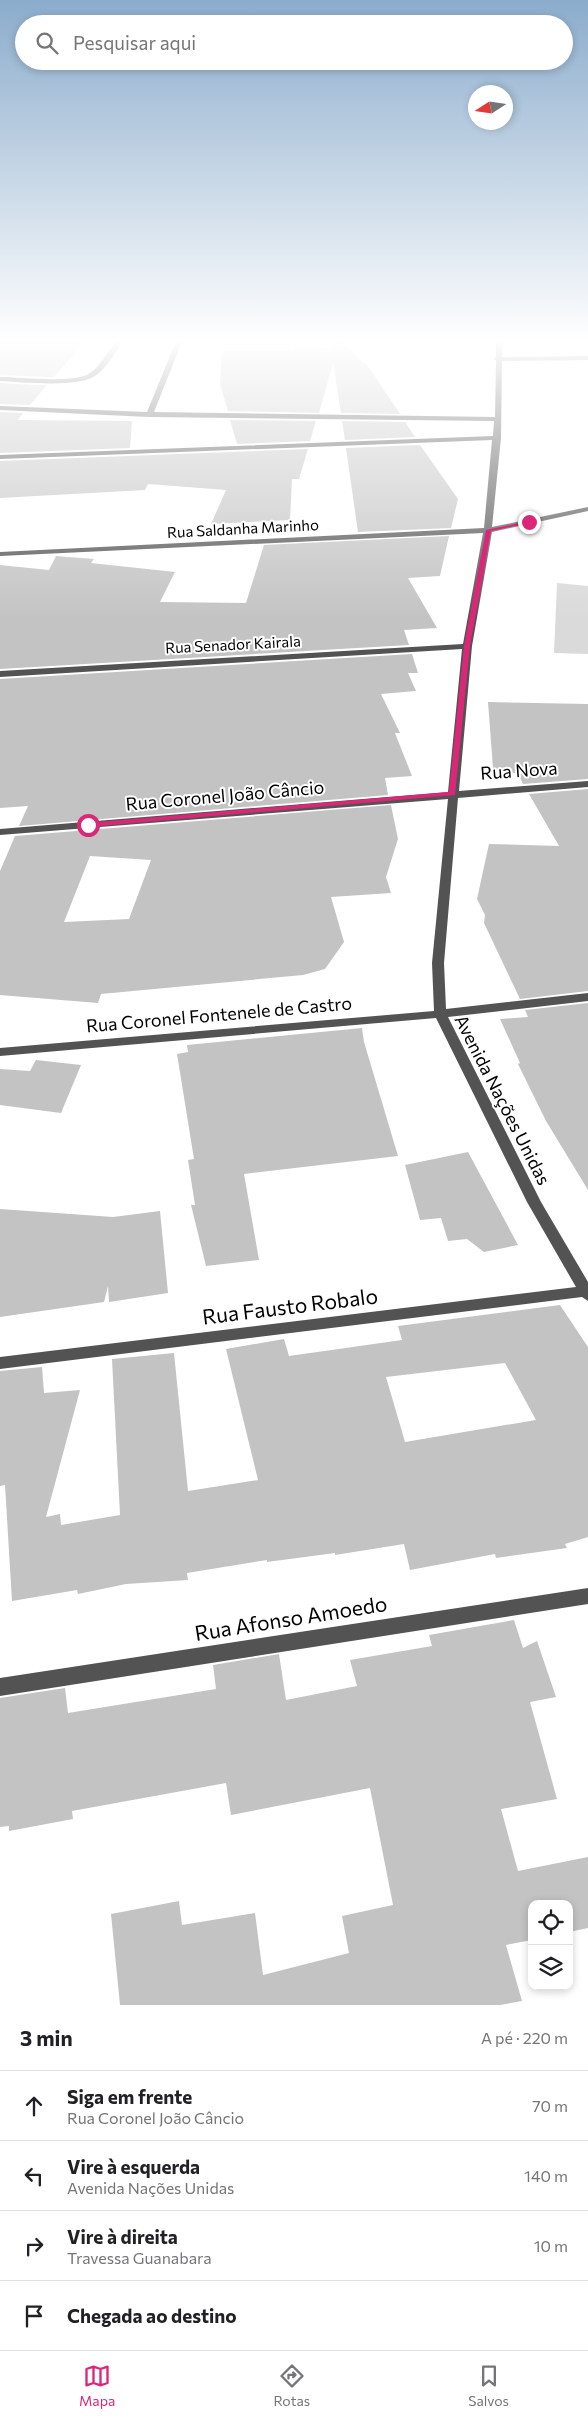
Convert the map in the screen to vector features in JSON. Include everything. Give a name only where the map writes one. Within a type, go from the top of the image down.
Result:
[{"type":"street","name":"Avenida Nações Unidas","points":[[497,433],[488,530],[467,646],[452,794],[438,963],[440,1014],[534,1202],[587,1292]]},
{"type":"street","points":[[0,456],[497,438]]},
{"type":"street","name":"Rua Saldanha Marinho","points":[[0,554],[488,530],[588,509]]},
{"type":"street","name":"Rua Senador Kairala","points":[[0,674],[467,646]]},
{"type":"street","name":"Rua Nova","points":[[452,794],[588,784]]},
{"type":"street","name":"Rua Coronel João Câncio","points":[[0,832],[452,794]]},
{"type":"street","name":"Rua Coronel Fontenele de Castro","points":[[0,1052],[440,1014],[588,997]]},
{"type":"street","name":"Rua Fausto Robalo","points":[[0,1362],[587,1292]]},
{"type":"street","name":"Rua Afonso Amoedo","points":[[0,1687],[588,1596]]},
{"type":"shaded area","points":[[557,583],[588,586],[588,654],[554,653]]},
{"type":"building","points":[[0,433],[131,433],[130,448],[0,453]]},
{"type":"building","points":[[234,433],[313,433],[310,441],[237,444]]},
{"type":"building","points":[[344,433],[412,433],[415,437],[345,440]]},
{"type":"building","points":[[420,445],[458,499],[451,528],[358,532],[346,448]]},
{"type":"building","points":[[308,449],[299,479],[292,479],[290,520],[211,524],[226,490],[148,484],[145,490],[0,498],[0,461]]},
{"type":"building","points":[[449,536],[440,576],[408,578],[437,628],[404,630],[409,645],[0,669],[0,565],[49,570],[56,556],[94,559],[91,563],[175,572],[160,602],[246,603],[264,545]]},
{"type":"building","points":[[412,654],[418,673],[408,673],[416,691],[381,694],[400,733],[395,733],[412,776],[385,778],[388,795],[19,826],[28,806],[0,808],[0,679]]},
{"type":"building","points":[[488,702],[588,704],[588,779],[523,784],[518,774],[493,768]]},
{"type":"building","points":[[588,789],[588,991],[520,999],[484,923],[485,915],[477,899],[489,844],[559,846],[529,794]]},
{"type":"building","points":[[391,805],[398,839],[386,877],[391,893],[331,897],[344,942],[325,969],[303,975],[101,994],[98,1003],[0,995],[0,871],[15,836]],"holes":[[[90,856],[151,860],[129,919],[64,922]]]},
{"type":"building","points":[[588,1003],[588,1190],[546,1121],[518,1064],[520,1063],[500,1019],[528,1017],[525,1010]]},
{"type":"building","points":[[362,1028],[364,1042],[398,1156],[244,1174],[259,1260],[206,1266],[191,1205],[195,1205],[188,1160],[194,1159],[177,1054],[188,1052],[187,1045]]},
{"type":"building","points":[[36,1060],[81,1065],[61,1113],[0,1105],[0,1069],[30,1071]]},
{"type":"building","points":[[468,1152],[518,1245],[484,1252],[467,1239],[448,1241],[441,1218],[420,1220],[405,1165]]},
{"type":"building","points":[[0,1209],[113,1217],[160,1211],[168,1293],[109,1302],[108,1286],[104,1302],[0,1317]]},
{"type":"building","points":[[560,1305],[588,1347],[588,1537],[565,1544],[567,1548],[496,1558],[495,1554],[410,1570],[404,1544],[335,1555],[335,1553],[267,1562],[267,1560],[187,1573],[188,1580],[126,1584],[78,1594],[77,1590],[12,1601],[5,1485],[0,1486],[0,1371],[42,1367],[44,1393],[80,1390],[46,1517],[60,1514],[61,1525],[120,1515],[112,1359],[174,1353],[188,1491],[258,1480],[226,1349],[284,1339],[289,1356],[402,1340],[398,1326]],"holes":[[[505,1363],[536,1420],[405,1442],[386,1377]]]},
{"type":"building","points":[[514,1620],[523,1648],[537,1641],[556,1697],[530,1702],[557,1799],[501,1809],[518,1871],[588,1857],[588,1928],[573,1931],[573,1900],[528,1900],[528,1941],[506,1945],[522,2001],[500,2005],[120,2005],[111,1914],[179,1901],[182,1925],[255,1913],[263,1975],[349,1953],[342,1916],[393,1905],[370,1788],[231,1815],[226,1783],[72,1811],[73,1819],[9,1831],[9,1826],[0,1827],[0,1698],[65,1688],[68,1713],[216,1689],[213,1665],[279,1654],[286,1700],[357,1686],[350,1660],[432,1646],[429,1635]]},
{"type":"route","points":[[88,825],[452,794],[467,646],[488,530],[529,522]]}]
